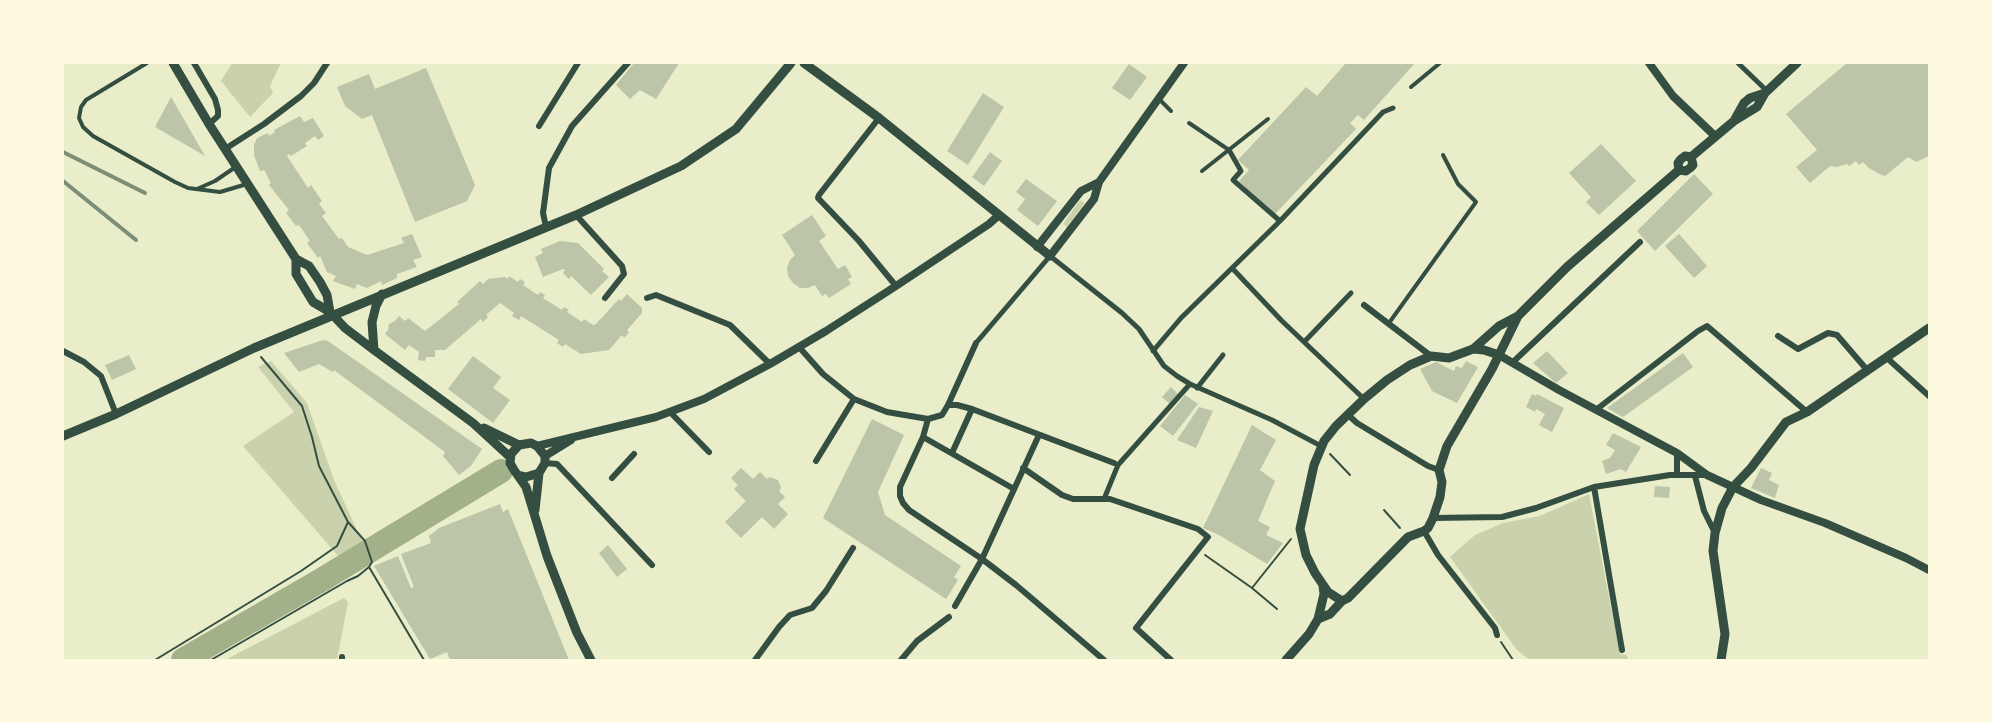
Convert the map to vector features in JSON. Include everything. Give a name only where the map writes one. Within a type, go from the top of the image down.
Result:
[{"type":"main road","points":[[174,63],[209,124],[296,260],[309,267],[320,282],[327,295],[331,313]]},
{"type":"main road","points":[[63,436],[116,414],[331,313],[576,215],[681,166],[736,129],[791,63]]},
{"type":"main road","points":[[804,63],[879,118],[1050,256]]},
{"type":"main road","points":[[1342,601],[1323,586],[1306,555],[1300,529],[1314,465],[1321,446],[1331,431],[1364,399],[1410,365],[1431,356],[1449,358],[1473,349],[1499,326],[1521,313],[1567,267],[1679,170],[1678,163],[1684,156],[1691,157],[1734,121],[1757,107],[1766,92],[1797,63]]},
{"type":"main road","points":[[296,260],[296,274],[312,300],[331,313],[345,328],[473,423],[510,457]]},
{"type":"main road","points":[[374,350],[372,322],[382,294]]},
{"type":"main road","points":[[1318,619],[1330,614],[1408,537],[1424,531],[1433,519],[1442,482],[1439,470],[1447,446],[1521,313]]},
{"type":"main road","points":[[1720,660],[1725,634],[1722,604],[1714,567],[1715,533],[1722,508],[1733,487],[1751,468],[1786,422],[1807,412],[1929,328]]},
{"type":"main road","points":[[1473,349],[1499,355]]},
{"type":"main road","points":[[473,423],[519,445]]},
{"type":"main road","points":[[534,512],[539,473],[545,460],[537,446],[531,443],[519,445],[514,449],[510,463],[526,487],[547,556],[577,633],[591,660]]},
{"type":"main road","points":[[518,475],[526,477],[539,473]]},
{"type":"main road","points":[[1286,660],[1309,634],[1318,619],[1324,594],[1323,586]]},
{"type":"street","points":[[194,63],[216,99],[218,116],[209,124]]},
{"type":"street","points":[[225,149],[264,124],[301,96],[314,83],[327,63]]},
{"type":"street","points":[[539,126],[578,63]]},
{"type":"street","points":[[546,227],[543,213],[549,168],[572,126],[628,63]]},
{"type":"street","points":[[799,347],[824,374],[854,399],[887,412],[927,419],[942,415],[976,343],[1050,256],[1094,199],[1099,182],[1184,63]]},
{"type":"street","points":[[1649,63],[1673,96],[1715,136]]},
{"type":"street","points":[[1738,63],[1766,92]]},
{"type":"street","points":[[1153,351],[1181,318],[1280,221],[1383,112],[1393,108]]},
{"type":"street","points":[[879,118],[818,198],[859,241],[896,286]]},
{"type":"street","points":[[1229,150],[1241,171],[1233,180],[1280,221]]},
{"type":"street","points":[[1037,247],[1082,190],[1099,182]]},
{"type":"street","points":[[576,215],[622,266],[624,274],[605,298]]},
{"type":"street","points":[[537,446],[670,412],[704,399],[799,347],[896,286],[999,215]]},
{"type":"street","points":[[1513,362],[1640,242]]},
{"type":"street","points":[[1050,256],[1139,328],[1164,366],[1197,388],[1272,420],[1321,446]]},
{"type":"street","points":[[1232,268],[1282,321],[1364,399]]},
{"type":"street","points":[[1304,342],[1351,293]]},
{"type":"street","points":[[647,298],[656,295],[730,325],[770,364]]},
{"type":"street","points":[[1364,305],[1431,356]]},
{"type":"street","points":[[1597,409],[1707,326],[1807,412]]},
{"type":"street","points":[[1778,336],[1797,349],[1828,333],[1837,335],[1868,371]]},
{"type":"street","points":[[63,351],[94,369],[101,376],[116,414]]},
{"type":"street","points":[[1197,388],[1223,355]]},
{"type":"street","points":[[1499,355],[1677,453],[1707,475],[1906,558],[1929,570]]},
{"type":"street","points":[[1887,358],[1929,396]]},
{"type":"street","points":[[1104,499],[1116,464],[1190,384]]},
{"type":"street","points":[[816,461],[854,399]]},
{"type":"street","points":[[948,405],[972,409],[1116,464]]},
{"type":"street","points":[[952,453],[972,409]]},
{"type":"street","points":[[670,412],[709,452]]},
{"type":"street","points":[[1347,414],[1357,423],[1428,466],[1439,470]]},
{"type":"street","points":[[927,419],[923,437],[900,488],[903,503],[909,510],[982,559],[1104,660]]},
{"type":"street","points":[[545,460],[582,434]]},
{"type":"street","points":[[955,606],[982,559],[1039,435]]},
{"type":"street","points":[[923,437],[1014,489]]},
{"type":"street","points":[[1677,453],[1677,475]]},
{"type":"street","points":[[612,478],[634,454]]},
{"type":"street","points":[[545,460],[557,464],[652,565]]},
{"type":"street","points":[[1023,468],[1062,495],[1073,498],[1104,499],[1142,509],[1198,529],[1208,537],[1136,628],[1171,660]]},
{"type":"street","points":[[1433,519],[1510,515],[1594,487],[1670,475],[1707,475]]},
{"type":"street","points":[[1695,476],[1704,511],[1715,533]]},
{"type":"street","points":[[1594,487],[1622,650]]},
{"type":"street","points":[[1424,531],[1496,632]]},
{"type":"street","points":[[755,660],[790,615],[812,608],[826,591],[853,548]]},
{"type":"street","points":[[901,660],[917,641],[949,617]]},
{"type":"lane","points":[[147,63],[86,100],[81,107],[79,118],[83,127],[93,136],[175,182],[196,189],[220,192],[248,183]]},
{"type":"lane","points":[[1411,87],[1440,63]]},
{"type":"lane","points":[[1159,99],[1171,111]]},
{"type":"lane","points":[[1202,171],[1268,119]]},
{"type":"lane","points":[[1189,123],[1229,150]]},
{"type":"lane","points":[[1389,323],[1476,202],[1458,184],[1443,155]]},
{"type":"lane","points":[[196,189],[215,181],[237,166]]},
{"type":"path","points":[[211,660],[358,576],[372,562],[365,541],[348,522],[319,466],[302,406],[254,348]]},
{"type":"path","points":[[1321,446],[1350,476]]},
{"type":"path","points":[[1384,510],[1408,537]]},
{"type":"path","points":[[155,660],[301,571],[337,546],[348,522]]},
{"type":"path","points":[[1252,588],[1283,546],[1300,529]]},
{"type":"path","points":[[1205,555],[1252,588],[1277,609]]},
{"type":"path","points":[[369,567],[424,660]]},
{"type":"path","points":[[1501,642],[1513,660]]},
{"type":"green space","points":[[232,63],[281,63],[270,86],[273,93],[250,117],[221,81]]},
{"type":"green space","points":[[1080,200],[1085,203],[1067,227],[1063,224]]},
{"type":"green space","points":[[271,361],[307,403],[334,480],[363,543],[339,557],[243,446],[294,412],[258,367]]},
{"type":"green space","points":[[1589,494],[1620,654],[1627,655],[1628,660],[1530,660],[1517,650],[1450,557],[1475,535],[1503,523],[1540,516]]},
{"type":"green space","points":[[344,598],[348,602],[337,660],[225,660]]},
{"type":"building","points":[[634,63],[679,63],[656,99],[640,90],[630,99],[616,85]]},
{"type":"building","points":[[1346,63],[1415,63],[1364,120],[1358,115],[1350,123],[1356,129],[1274,215],[1239,181],[1249,170],[1238,160],[1306,87],[1317,96]]},
{"type":"building","points":[[1847,63],[1929,63],[1929,156],[1916,162],[1908,157],[1885,176],[1869,168],[1863,162],[1859,165],[1856,161],[1849,166],[1847,164],[1837,167],[1830,166],[1810,183],[1796,167],[1817,150],[1786,114]]},
{"type":"building","points":[[1129,64],[1147,77],[1130,100],[1112,88]]},
{"type":"building","points":[[426,68],[475,185],[467,201],[415,222],[372,115],[362,119],[345,106],[337,87],[369,74],[375,89]]},
{"type":"building","points":[[983,93],[1004,107],[968,165],[947,151]]},
{"type":"building","points":[[171,97],[205,156],[155,127]]},
{"type":"building","points":[[300,116],[304,122],[313,118],[324,136],[318,140],[315,136],[305,143],[307,146],[287,156],[308,188],[311,185],[322,201],[319,204],[326,213],[322,216],[339,239],[342,238],[348,247],[367,255],[404,243],[401,238],[412,234],[422,257],[413,260],[417,267],[397,274],[397,278],[382,285],[381,281],[367,288],[357,284],[355,289],[333,281],[336,276],[327,272],[320,256],[318,258],[307,243],[310,241],[299,225],[296,226],[286,213],[289,210],[269,185],[271,183],[264,170],[260,171],[254,155],[257,138],[268,133],[269,136],[275,132],[274,130]]},
{"type":"building","points":[[1601,144],[1636,181],[1599,215],[1586,202],[1591,197],[1569,173]]},
{"type":"building","points":[[990,152],[1002,161],[984,186],[972,177]]},
{"type":"building","points":[[1694,174],[1713,194],[1655,251],[1637,231]]},
{"type":"building","points":[[1026,179],[1057,201],[1038,226],[1017,210],[1025,199],[1016,192]]},
{"type":"building","points":[[812,215],[826,236],[819,241],[838,269],[845,265],[852,277],[848,279],[851,284],[829,298],[826,294],[822,296],[815,285],[800,288],[788,276],[787,268],[795,255],[782,235]]},
{"type":"building","points":[[1679,234],[1707,266],[1694,278],[1665,246]]},
{"type":"building","points":[[560,241],[578,243],[609,277],[591,295],[571,276],[569,279],[563,273],[565,270],[563,269],[543,277],[535,257],[543,253],[541,249]]},
{"type":"building","points":[[509,276],[518,282],[520,279],[525,282],[523,285],[538,295],[540,292],[545,295],[543,298],[562,310],[564,307],[569,310],[567,312],[582,322],[584,319],[593,325],[596,324],[619,299],[621,301],[627,294],[642,308],[642,313],[627,330],[629,332],[624,338],[622,335],[609,350],[581,354],[565,344],[563,347],[557,343],[559,340],[521,316],[519,320],[512,316],[514,313],[500,303],[486,315],[488,317],[483,322],[481,319],[445,350],[435,350],[435,357],[426,357],[425,361],[418,360],[419,352],[409,345],[405,350],[385,334],[389,324],[399,316],[405,321],[408,318],[425,331],[459,304],[457,302],[480,281],[483,284],[488,279],[505,277],[508,279]]},
{"type":"building","points":[[323,340],[328,341],[482,449],[471,466],[459,475],[443,456],[445,452],[334,370],[333,372],[319,364],[299,372],[284,353]]},
{"type":"building","points":[[1547,351],[1568,373],[1556,383],[1533,363]]},
{"type":"building","points":[[1683,353],[1693,367],[1623,417],[1607,408]]},
{"type":"building","points":[[129,355],[136,369],[112,380],[105,365]]},
{"type":"building","points":[[473,356],[501,377],[493,388],[510,400],[493,423],[448,389]]},
{"type":"building","points":[[1466,361],[1478,367],[1457,403],[1432,391],[1420,369],[1436,362],[1454,371],[1456,366],[1462,368]]},
{"type":"building","points":[[1171,387],[1178,394],[1170,404],[1162,397]]},
{"type":"building","points":[[1532,394],[1536,396],[1537,394],[1564,408],[1552,432],[1539,425],[1545,414],[1526,407]]},
{"type":"building","points":[[1185,395],[1198,404],[1173,436],[1160,426]]},
{"type":"building","points":[[1199,407],[1213,411],[1196,448],[1177,440]]},
{"type":"building","points":[[872,419],[904,435],[878,492],[885,515],[961,566],[954,577],[958,580],[946,599],[823,518]]},
{"type":"building","points":[[1252,425],[1276,440],[1260,470],[1275,481],[1258,521],[1270,527],[1266,535],[1283,543],[1267,564],[1203,528]]},
{"type":"building","points":[[1613,433],[1641,447],[1626,472],[1621,469],[1606,474],[1602,461],[1610,458],[1615,450],[1606,445]]},
{"type":"building","points":[[741,468],[753,479],[760,472],[767,479],[770,477],[778,480],[781,488],[779,491],[785,497],[778,504],[788,514],[774,529],[762,517],[741,538],[725,522],[746,501],[734,489],[738,485],[731,478]]},
{"type":"building","points":[[1761,468],[1772,473],[1769,480],[1779,485],[1775,498],[1751,488]]},
{"type":"building","points":[[1655,486],[1670,487],[1669,498],[1654,497]]},
{"type":"building","points":[[500,504],[503,512],[508,509],[569,660],[450,660],[447,652],[430,659],[374,566],[398,556],[411,588],[414,587],[401,554],[431,543],[429,536],[439,528]]},
{"type":"building","points":[[608,545],[627,569],[617,577],[599,553]]},
{"type":"waterway","points":[[183,660],[318,582],[501,471]]},
{"type":"railway","points":[[63,152],[145,193]]},
{"type":"railway","points":[[63,181],[136,240]]}]
